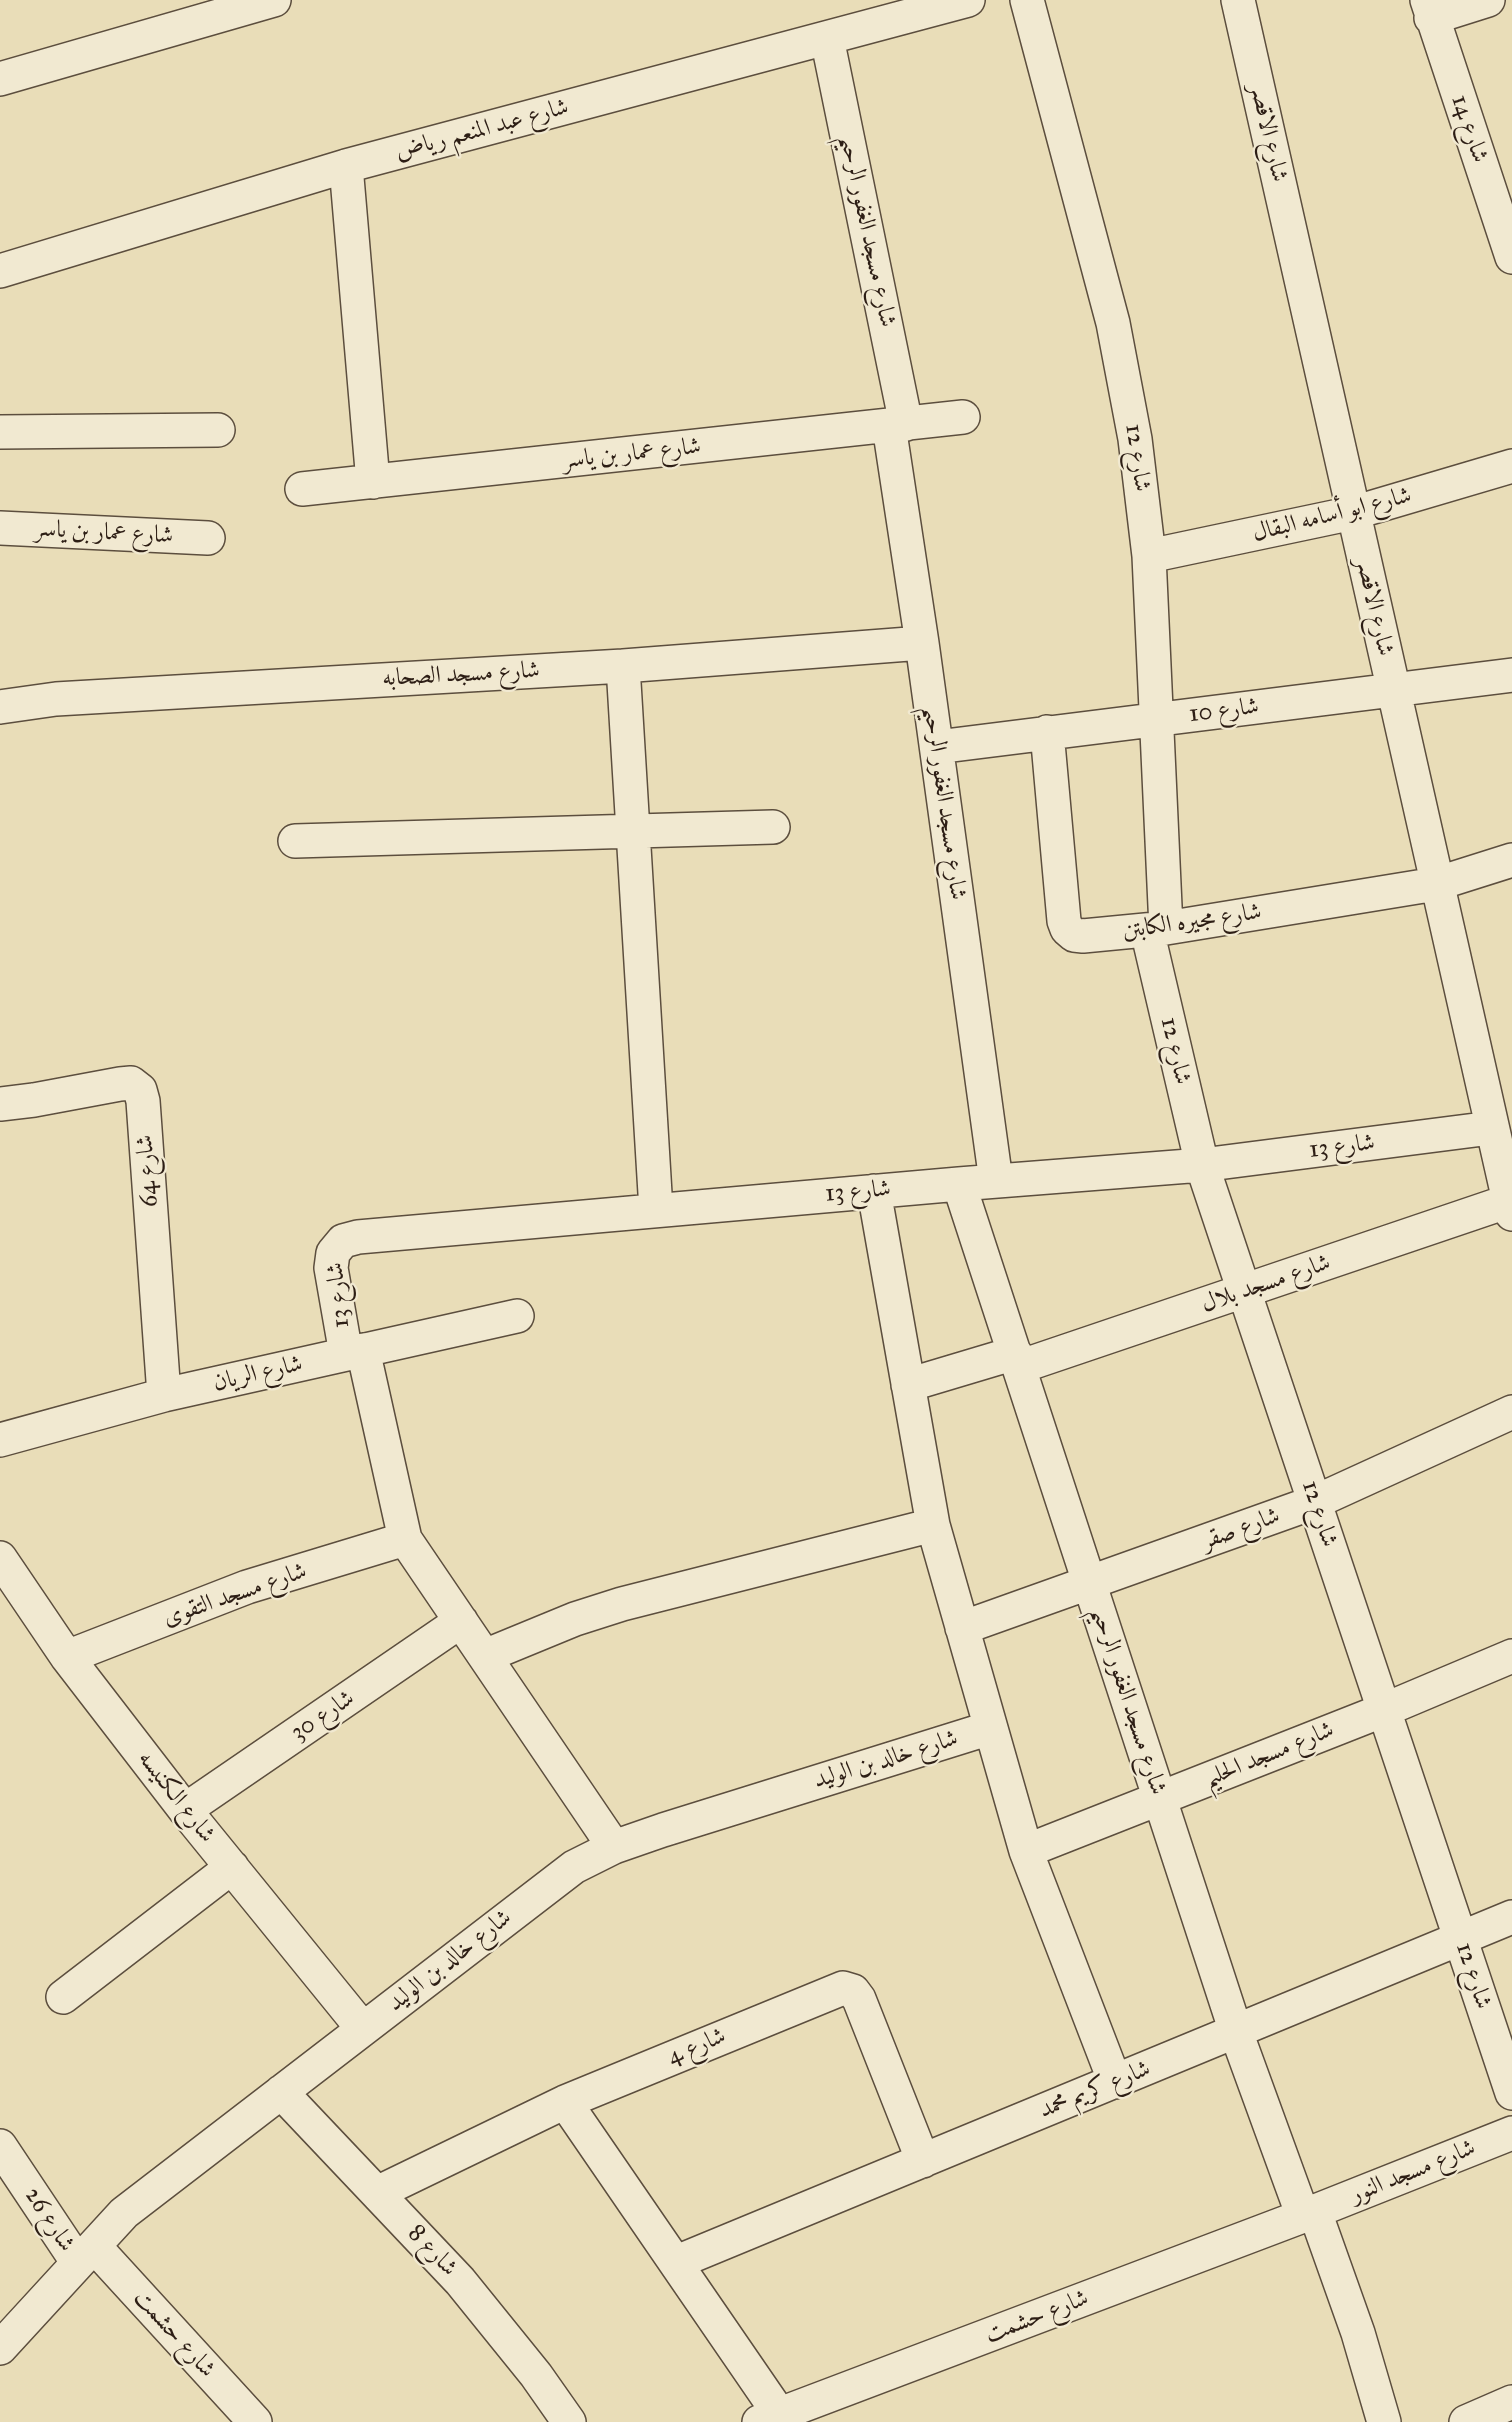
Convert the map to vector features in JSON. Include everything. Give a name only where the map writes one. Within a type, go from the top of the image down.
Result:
[{"type":"street","points":[[0,79],[274,0]]},
{"type":"street","name":"شارع عبد المنعم رياض","points":[[0,271],[346,166],[968,0]]},
{"type":"street","name":"شارع 12","points":[[1027,0],[1113,323],[1135,439],[1149,556],[1157,719],[1157,929],[1202,1165],[1512,2093]]},
{"type":"street","name":"شارع الاقصر","points":[[1238,0],[1491,1128],[1511,1205]]},
{"type":"street","points":[[1429,9],[1488,0]]},
{"type":"street","name":"شارع 14","points":[[1429,9],[1512,257]]},
{"type":"street","name":"شارع مسجد الغفور الرحيم","points":[[827,38],[898,425],[922,643],[996,1181]]},
{"type":"street","points":[[346,166],[373,482]]},
{"type":"street","name":"شارع عمار بن ياسر","points":[[302,489],[963,417]]},
{"type":"street","points":[[0,432],[218,430]]},
{"type":"street","name":"شارع ابو أسامه البقال","points":[[1149,556],[1353,513],[1512,466]]},
{"type":"street","name":"شارع عمار بن ياسر","points":[[0,528],[208,538]]},
{"type":"street","name":"شارع مسجد الصحابه","points":[[0,706],[56,699],[623,666],[922,643]]},
{"type":"street","points":[[623,666],[656,1210]]},
{"type":"street","name":"شارع 10","points":[[937,747],[1512,675]]},
{"type":"street","name":"شارع مجيره الكابتن","points":[[1047,732],[1064,921],[1066,929],[1074,934],[1083,936],[1157,929],[1436,884],[1512,860]]},
{"type":"street","points":[[295,841],[772,827]]},
{"type":"street","name":"شارع 64","points":[[0,1104],[120,1084],[131,1083],[140,1090],[143,1101],[164,1395]]},
{"type":"street","name":"شارع 13","points":[[405,1539],[331,1268],[333,1252],[343,1241],[370,1236],[656,1210],[1202,1165],[1491,1128]]},
{"type":"street","name":"شارع مسجد الغفور الرحيم","points":[[959,1184],[1236,2032],[1358,2333],[1384,2422]]},
{"type":"street","points":[[874,1191],[933,1525],[1026,1851],[1115,2082]]},
{"type":"street","name":"شارع مسجد بلال","points":[[908,1385],[1017,1360],[1245,1292],[1511,1205]]},
{"type":"street","name":"شارع الريان","points":[[0,1440],[164,1395],[517,1316]]},
{"type":"street","name":"شارع صقر","points":[[963,1628],[1315,1502],[1512,1412]]},
{"type":"street","points":[[485,1656],[576,1619],[622,1604],[933,1525]]},
{"type":"street","points":[[405,1539],[614,1847]]},
{"type":"street","name":"شارع مسجد التقوى","points":[[67,1657],[247,1587],[405,1539]]},
{"type":"street","name":"شارع الكنيسه","points":[[0,1558],[67,1657],[185,1810],[363,2029]]},
{"type":"street","name":"شارع 30","points":[[185,1810],[461,1621]]},
{"type":"street","name":"شارع مسجد الحليم","points":[[1026,1851],[1384,1710],[1512,1656]]},
{"type":"street","name":"شارع خالد بن الوليد","points":[[0,2348],[124,2213],[574,1867],[614,1847],[990,1728]]},
{"type":"street","points":[[63,1996],[232,1867]]},
{"type":"street","name":"شارع كريم محمد","points":[[677,2262],[1512,1917]]},
{"type":"street","name":"شارع 4","points":[[377,2193],[565,2102],[843,1988],[853,1991],[859,1999],[923,2161]]},
{"type":"street","name":"شارع 8","points":[[281,2092],[460,2281],[536,2375],[569,2422]]},
{"type":"street","points":[[565,2102],[677,2262],[769,2418]]},
{"type":"street","name":"شارع مسجد النور","points":[[1309,2214],[1512,2133]]},
{"type":"street","name":"شارع 26","points":[[0,2146],[86,2255]]},
{"type":"street","name":"شارع حشمت","points":[[769,2418],[1309,2214]]},
{"type":"street","name":"شارع حشمت","points":[[86,2255],[255,2422]]},
{"type":"street","points":[[1466,2422],[1512,2402]]}]
